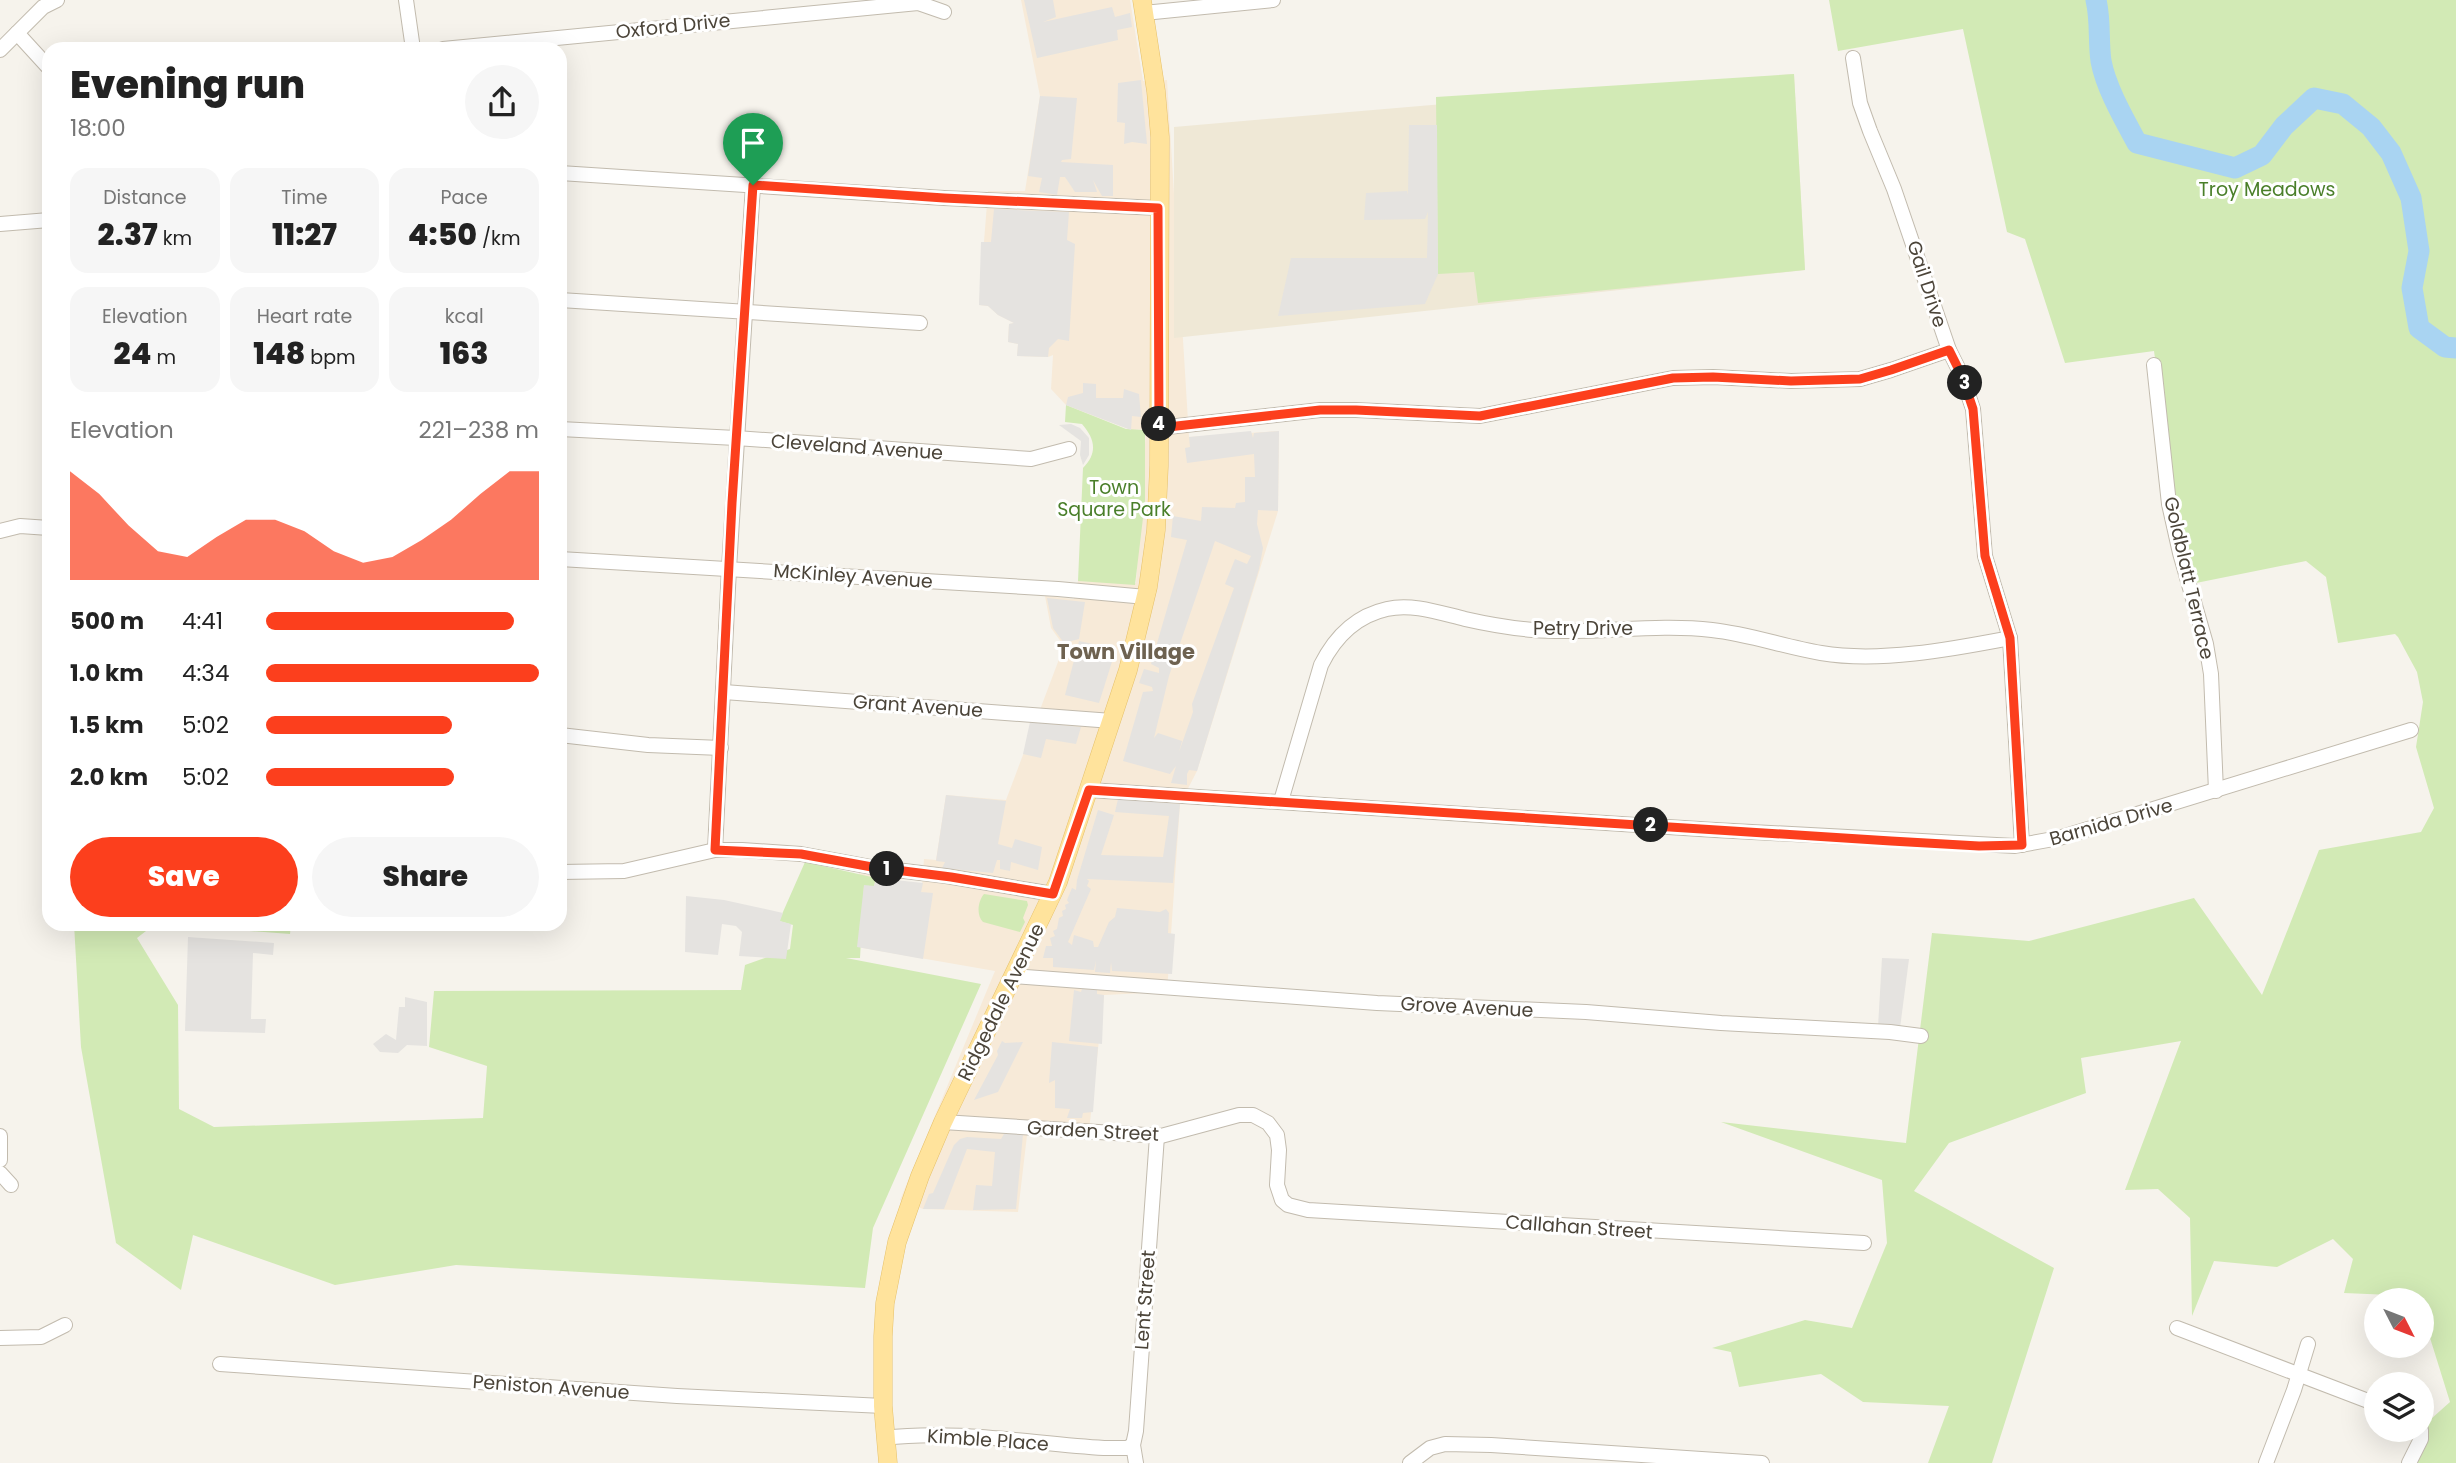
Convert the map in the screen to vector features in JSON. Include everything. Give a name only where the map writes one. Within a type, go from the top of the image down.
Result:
[{"type":"main road","name":"Ridgedale Avenue","points":[[888,1463],[883,1406],[883,1336],[897,1242],[943,1122],[1053,894],[1128,670],[1146,597],[1156,530],[1160,137],[1143,7]]},
{"type":"street","points":[[0,50],[43,7],[57,0]]},
{"type":"street","points":[[406,0],[411,42]]},
{"type":"street","points":[[1143,7],[1273,0]]},
{"type":"street","name":"Oxford Drive","points":[[515,42],[918,3],[944,12]]},
{"type":"street","points":[[17,33],[42,60]]},
{"type":"street","name":"Gail Drive","points":[[1853,58],[1863,112],[1902,210],[1949,350],[1962,376],[1973,409],[1985,556],[2010,638],[2022,845]]},
{"type":"street","points":[[567,173],[944,198],[1158,208]]},
{"type":"street","points":[[715,850],[736,438],[753,185]]},
{"type":"street","points":[[0,224],[42,221]]},
{"type":"street","points":[[567,300],[920,323]]},
{"type":"street","points":[[1159,428],[1320,410],[1480,416],[1673,378],[1791,381],[1860,379],[1949,350]]},
{"type":"street","name":"Goldblatt Terrace","points":[[2154,365],[2169,504],[2206,644],[2211,674],[2217,791]]},
{"type":"street","name":"Cleveland Avenue","points":[[567,429],[736,438],[1031,459],[1069,449]]},
{"type":"street","points":[[0,531],[20,526],[42,528]]},
{"type":"street","name":"McKinley Avenue","points":[[567,559],[1045,588],[1146,597]]},
{"type":"street","name":"Petry Drive","points":[[1281,801],[1321,665],[1328,651],[1337,638],[1354,623],[1374,612],[1389,608],[1419,609],[1477,622],[1535,630],[1652,627],[1715,630],[1823,654],[1906,653],[2010,638]]},
{"type":"street","name":"Grant Avenue","points":[[724,692],[1112,721]]},
{"type":"street","name":"Barnida Drive","points":[[1089,790],[1979,846],[2022,845],[2059,838],[2411,730]]},
{"type":"street","points":[[567,736],[721,748]]},
{"type":"street","points":[[567,872],[624,871],[715,850],[801,854],[1053,894]]},
{"type":"street","name":"Grove Avenue","points":[[1014,976],[1377,1003],[1586,1012],[1921,1036]]},
{"type":"street","name":"Garden Street","points":[[943,1122],[1157,1136],[1239,1115],[1253,1115],[1273,1128],[1279,1142],[1278,1190],[1282,1200],[1295,1208]]},
{"type":"street","points":[[0,1136],[0,1160]]},
{"type":"street","name":"Lent Street","points":[[1136,1463],[1133,1445],[1157,1136]]},
{"type":"street","points":[[0,1173],[12,1185]]},
{"type":"street","name":"Callahan Street","points":[[1295,1208],[1864,1243]]},
{"type":"street","points":[[0,1338],[41,1337],[65,1325]]},
{"type":"street","points":[[2177,1328],[2364,1400]]},
{"type":"street","points":[[2266,1463],[2308,1344]]},
{"type":"street","name":"Peniston Avenue","points":[[220,1364],[664,1395],[883,1406]]},
{"type":"street","name":"Kimble Place","points":[[885,1438],[907,1435],[958,1436],[1104,1448],[1127,1448],[1133,1445]]},
{"type":"street","points":[[2409,1463],[2420,1442]]},
{"type":"street","points":[[1410,1463],[1430,1448],[1445,1444],[1762,1463]]},
{"type":"shaded area","points":[[1021,0],[1130,0],[1143,81],[1167,80],[1189,437],[1279,431],[1278,511],[1197,771],[1180,804],[1167,992],[1104,995],[1089,1131],[1028,1127],[1018,1212],[923,1209],[900,1200],[995,971],[857,947],[859,873],[922,885],[924,859],[936,860],[946,795],[1006,800],[1064,646],[1051,628],[1045,596],[1074,599],[1078,581],[1136,583],[1146,429],[1131,430],[1066,405],[1051,389],[1053,355],[1017,356],[1018,344],[1008,342],[1009,324],[1014,323],[988,306],[979,305],[988,191],[1025,191],[1040,96]]},
{"type":"shaded area","points":[[1024,0],[1053,0],[1056,17],[1043,22],[1112,7],[1115,17],[1130,13],[1132,27],[1117,30],[1118,40],[1037,58]]},
{"type":"shaded area","points":[[1794,74],[1805,270],[1174,338],[1174,127]]},
{"type":"shaded area","points":[[1141,80],[1147,144],[1124,144],[1125,123],[1117,122],[1118,83]]},
{"type":"shaded area","points":[[1040,96],[1077,98],[1071,159],[1061,162],[1113,165],[1113,196],[1102,196],[1093,180],[1097,192],[1075,192],[1065,177],[1060,177],[1057,195],[1039,192],[1042,178],[1028,176]]},
{"type":"shaded area","points":[[1409,125],[1437,125],[1438,274],[1425,304],[1278,316],[1291,258],[1427,258],[1428,212],[1425,219],[1364,220],[1366,193],[1407,191],[1408,195]]},
{"type":"shaded area","points":[[994,209],[1069,212],[1067,240],[1075,244],[1069,341],[1058,339],[1049,348],[1048,357],[1017,356],[1018,344],[1008,342],[1009,324],[1014,323],[988,306],[979,305],[981,242],[991,242]]},
{"type":"shaded area","points":[[1083,383],[1096,384],[1096,398],[1123,398],[1124,389],[1139,394],[1141,417],[1132,416],[1131,430],[1066,405],[1068,397],[1083,393]]},
{"type":"shaded area","points":[[1071,424],[1080,428],[1089,438],[1089,455],[1083,465],[1080,455],[1081,441],[1059,425]]},
{"type":"shaded area","points":[[1251,431],[1253,438],[1254,433],[1279,431],[1278,511],[1258,510],[1257,524],[1263,548],[1259,569],[1197,771],[1189,770],[1187,785],[1171,783],[1176,766],[1170,774],[1123,761],[1143,692],[1153,691],[1152,687],[1139,683],[1144,669],[1159,673],[1159,668],[1151,664],[1187,540],[1171,537],[1173,516],[1201,521],[1202,507],[1235,508],[1236,503],[1245,502],[1245,477],[1255,477],[1254,454],[1187,463],[1185,448],[1190,447],[1189,437]],"holes":[[[1215,541],[1251,556],[1247,564],[1235,559],[1225,584],[1234,588],[1192,704],[1193,712],[1179,752],[1182,741],[1158,733],[1154,738],[1169,676]]]},
{"type":"shaded area","points":[[1047,598],[1085,602],[1079,639],[1064,643],[1053,628]]},
{"type":"shaded area","points":[[1079,641],[1116,649],[1099,703],[1065,695]]},
{"type":"shaded area","points":[[1030,722],[1081,727],[1076,744],[1046,739],[1041,758],[1023,754]]},
{"type":"shaded area","points":[[946,795],[1006,801],[998,844],[1012,848],[1015,839],[1042,847],[1038,870],[1011,862],[1010,871],[1000,869],[1000,860],[997,860],[993,873],[942,868],[945,862],[936,861]]},
{"type":"shaded area","points":[[1118,799],[1180,804],[1173,883],[1087,879],[1087,886],[1091,889],[1068,942],[1072,945],[1074,935],[1093,941],[1094,947],[1098,947],[1109,922],[1115,917],[1117,908],[1160,912],[1166,909],[1169,913],[1168,933],[1175,934],[1172,974],[1112,971],[1111,962],[1110,973],[1095,972],[1096,961],[1094,970],[1053,967],[1053,958],[1043,958],[1046,946],[1052,946],[1050,938],[1055,936],[1053,931],[1057,929],[1059,918],[1063,916],[1065,905],[1069,903],[1067,900],[1072,888],[1076,890],[1098,810],[1114,815],[1101,855],[1163,857],[1169,816],[1115,812]]},
{"type":"shaded area","points":[[876,878],[923,883],[921,892],[933,893],[923,959],[857,947],[864,885],[874,886]]},
{"type":"shaded area","points":[[686,896],[724,900],[783,913],[780,921],[791,924],[786,959],[739,956],[742,932],[736,926],[722,924],[718,955],[685,952]]},
{"type":"shaded area","points":[[188,937],[274,943],[273,955],[253,953],[251,1019],[266,1019],[265,1033],[185,1031]]},
{"type":"shaded area","points":[[1882,958],[1909,959],[1900,1028],[1878,1027]]},
{"type":"shaded area","points":[[1082,989],[1097,990],[1097,994],[1104,995],[1102,1044],[1069,1041],[1074,990],[1081,992]]},
{"type":"shaded area","points":[[405,997],[427,1002],[427,1046],[407,1045],[398,1053],[380,1052],[373,1044],[386,1034],[396,1040],[399,1007],[405,1007]]},
{"type":"shaded area","points":[[1002,1041],[1023,1042],[998,1092],[974,1100],[998,1055]]},
{"type":"shaded area","points":[[1052,1042],[1098,1047],[1093,1112],[1083,1113],[1082,1118],[1067,1118],[1070,1109],[1055,1108],[1055,1080],[1049,1083]]},
{"type":"shaded area","points":[[1004,1134],[1023,1134],[1016,1209],[973,1210],[976,1185],[992,1186],[995,1152],[967,1149],[944,1209],[923,1209],[954,1145],[960,1139],[1001,1139]]},
{"type":"green space","name":"Troy Meadows","points":[[1829,0],[2456,0],[2456,1463],[2405,1463],[2415,1442],[2434,1442],[2434,1416],[2450,1402],[2434,1351],[2434,1288],[2364,1288],[2364,1294],[2344,1293],[2353,1259],[2333,1239],[2277,1267],[2214,1261],[2192,1316],[2190,1218],[2158,1189],[2125,1190],[2181,1041],[2081,1058],[2086,1093],[1949,1143],[1914,1191],[2054,1268],[1992,1463],[1928,1463],[1949,1406],[1863,1402],[1821,1374],[1739,1387],[1731,1352],[1712,1348],[1805,1320],[1852,1328],[1887,1243],[1882,1180],[1721,1122],[1906,1143],[1932,933],[2029,941],[2194,898],[2262,995],[2319,850],[2421,832],[2434,808],[2416,747],[2423,702],[2417,672],[2395,634],[2338,643],[2326,577],[2306,561],[2186,585],[2154,351],[2065,363],[2025,239],[2007,232],[1963,29],[1838,51]]},
{"type":"green space","points":[[1794,74],[1805,270],[1478,303],[1474,272],[1438,274],[1436,97]]},
{"type":"green space","name":"Town Square Park","points":[[1066,405],[1126,429],[1145,430],[1145,501],[1135,585],[1078,581],[1083,468],[1091,457],[1093,446],[1090,435],[1082,424],[1065,422]]},
{"type":"green space","points":[[805,862],[876,878],[874,886],[864,886],[860,958],[846,958],[981,984],[873,1228],[865,1288],[456,1265],[335,1285],[193,1235],[181,1290],[116,1243],[81,1047],[74,931],[146,931],[137,938],[178,1005],[179,1109],[214,1127],[483,1118],[487,1066],[429,1047],[434,991],[741,990],[745,965],[790,949],[793,925],[779,921]]},
{"type":"green space","points":[[984,894],[1027,901],[1023,918],[1025,922],[1020,932],[983,922],[979,916],[979,908]]},
{"type":"green space","points":[[250,931],[290,931],[290,934]]},
{"type":"waterway","points":[[2096,0],[2103,71],[2137,143],[2235,168],[2262,155],[2284,126],[2314,98],[2343,104],[2371,127],[2391,153],[2411,198],[2419,251],[2412,288],[2419,328],[2445,347],[2456,348]]},
{"type":"district","name":"Town Village","points":[[1126,651]]},
{"type":"route","points":[[753,185],[944,198],[1158,208],[1159,428],[1320,410],[1480,416],[1673,378],[1791,381],[1860,379],[1949,350],[1962,376],[1973,409],[1985,556],[2010,638],[2022,845],[1979,846],[1891,841],[1089,790],[1053,894],[801,854],[715,850],[732,503],[753,185]]}]
